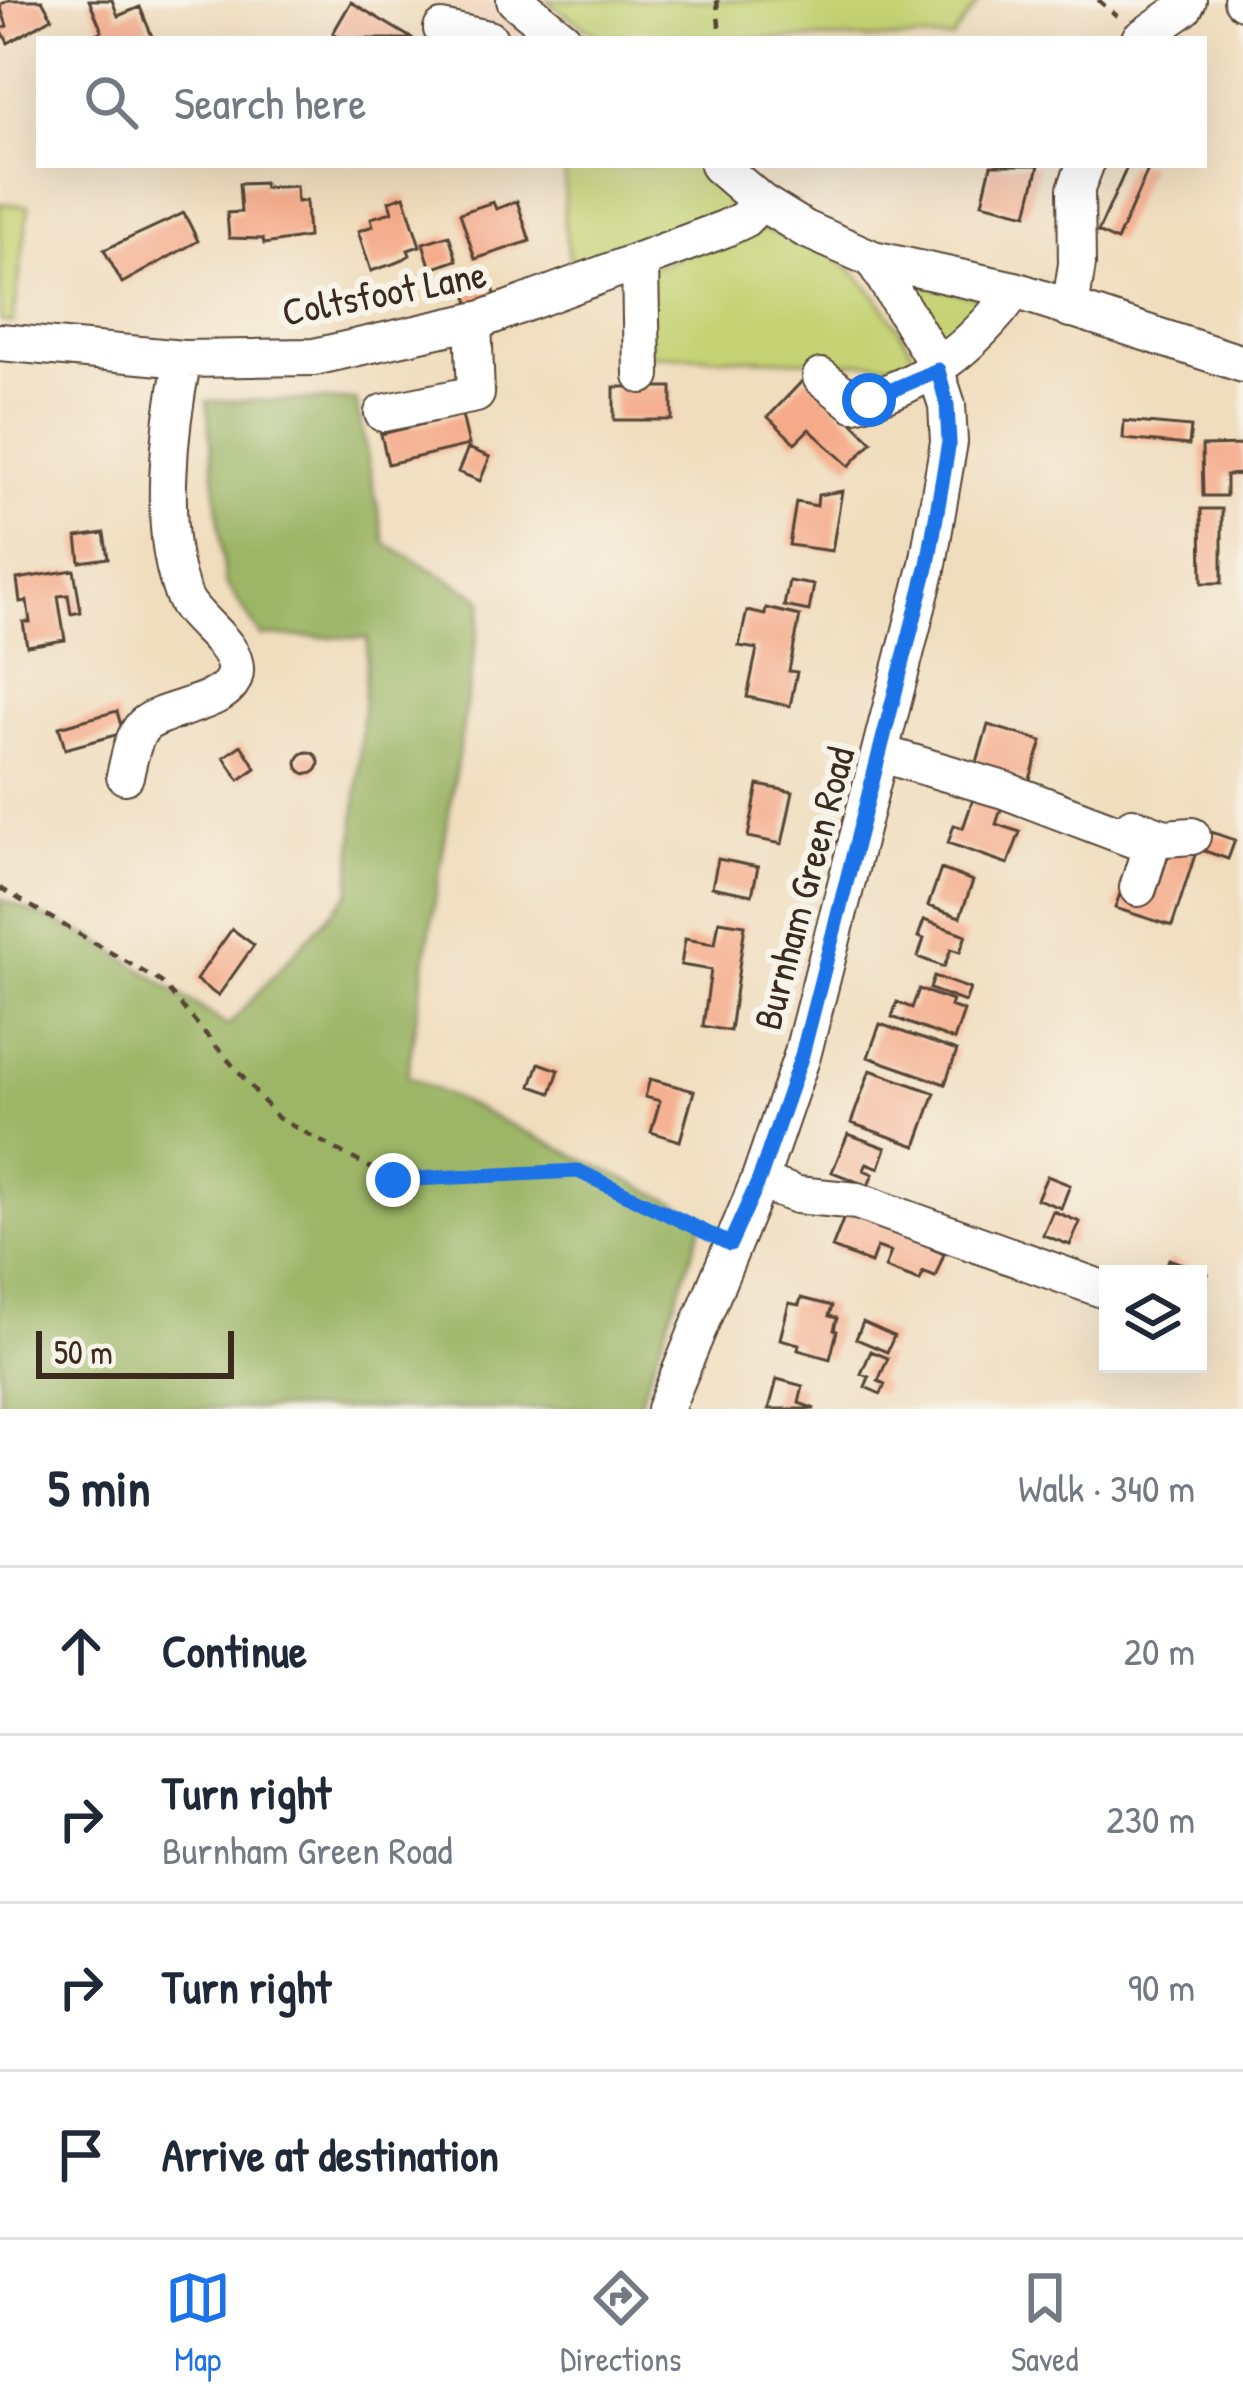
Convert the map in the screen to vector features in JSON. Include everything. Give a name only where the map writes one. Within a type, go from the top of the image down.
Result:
[{"type":"street","points":[[515,0],[553,36]]},
{"type":"street","points":[[1144,36],[1184,8],[1188,0]]},
{"type":"street","points":[[442,29],[475,36]]},
{"type":"street","points":[[721,168],[761,202],[805,229],[873,259],[1015,290],[1243,364]]},
{"type":"street","points":[[1070,309],[1077,264],[1076,189],[1084,168]]},
{"type":"street","name":"Coltsfoot Lane","points":[[0,342],[183,359],[314,357],[473,322],[640,263],[743,220],[761,202]]},
{"type":"street","name":"Burnham Green Road","points":[[665,1409],[759,1180],[802,1055],[928,564],[949,442],[947,405],[938,370],[873,259]]},
{"type":"street","points":[[640,263],[642,374]]},
{"type":"street","points":[[821,376],[854,403],[938,370],[961,352],[1015,290]]},
{"type":"street","points":[[383,413],[476,394],[473,322]]},
{"type":"street","points":[[124,776],[139,730],[150,720],[208,699],[236,676],[234,658],[187,604],[178,582],[171,529],[169,428],[183,359]]},
{"type":"street","points":[[885,744],[1165,838],[1192,836]]},
{"type":"street","points":[[885,744],[1151,846],[1138,888]]},
{"type":"street","points":[[759,1180],[797,1195],[856,1202],[1099,1288]]},
{"type":"path","points":[[717,0],[720,36]]},
{"type":"path","points":[[0,888],[161,982],[278,1118],[393,1180],[578,1171],[730,1244]]},
{"type":"shaded area","points":[[435,0],[487,0],[531,36],[423,36]]},
{"type":"green space","points":[[545,0],[980,0],[954,36],[598,36]]},
{"type":"green space","points":[[565,168],[702,168],[729,198],[728,214],[573,281],[564,224]]},
{"type":"green space","points":[[0,203],[29,206],[13,323],[0,321]]},
{"type":"green space","points":[[762,230],[793,237],[840,261],[876,297],[923,367],[908,374],[903,364],[650,355],[646,269]]},
{"type":"green space","points":[[907,281],[982,298],[985,306],[942,349]]},
{"type":"green space","points":[[356,400],[385,543],[483,599],[407,1076],[705,1217],[637,1409],[0,1409],[0,899],[94,938],[228,1026],[350,892],[368,638],[261,636],[225,582],[207,401]]},
{"type":"building","points":[[9,0],[42,0],[52,18],[8,43],[1,29],[7,26],[0,5]]},
{"type":"building","points":[[89,0],[112,0],[118,16],[140,7],[152,36],[91,36],[102,31]]},
{"type":"building","points":[[351,2],[408,36],[338,36],[333,33]]},
{"type":"building","points":[[990,168],[1038,168],[1027,214],[982,203]]},
{"type":"building","points":[[1127,168],[1149,168],[1117,241],[1098,232]]},
{"type":"building","points":[[264,183],[264,188],[296,186],[297,202],[306,201],[308,237],[264,244],[263,239],[229,238],[227,213],[241,212],[239,184]]},
{"type":"building","points":[[404,196],[420,246],[408,250],[410,255],[399,262],[371,271],[358,231],[373,226],[371,218],[392,212],[389,201]]},
{"type":"building","points":[[517,201],[530,241],[475,259],[460,213],[493,202],[496,209]]},
{"type":"building","points":[[184,213],[198,241],[122,283],[104,250]]},
{"type":"building","points":[[449,235],[457,260],[431,269],[423,243]]},
{"type":"building","points":[[488,272],[496,297],[470,306],[462,281]]},
{"type":"building","points":[[807,376],[872,442],[849,466],[809,429],[795,443],[768,417]]},
{"type":"building","points":[[614,387],[672,387],[672,420],[614,420]]},
{"type":"building","points":[[462,415],[469,445],[388,464],[381,434]]},
{"type":"building","points":[[1124,421],[1191,427],[1189,445],[1123,439]]},
{"type":"building","points":[[1243,445],[1243,474],[1226,475],[1226,496],[1203,496],[1202,446]]},
{"type":"building","points":[[468,448],[490,457],[480,481],[458,472]]},
{"type":"building","points":[[842,491],[832,551],[789,545],[796,502],[817,506],[818,495]]},
{"type":"building","points":[[1201,509],[1222,509],[1222,583],[1202,583]]},
{"type":"building","points":[[104,533],[108,558],[80,562],[77,537]]},
{"type":"building","points":[[74,570],[81,612],[71,614],[68,595],[58,596],[65,640],[27,646],[23,622],[30,622],[27,601],[20,602],[17,579]]},
{"type":"building","points":[[789,581],[814,585],[809,611],[784,606]]},
{"type":"building","points":[[766,608],[800,616],[789,671],[797,672],[790,706],[747,697],[757,649],[739,646],[747,611],[765,615]]},
{"type":"building","points":[[117,711],[123,733],[65,749],[59,727]]},
{"type":"building","points":[[988,725],[1042,741],[1029,782],[976,765]]},
{"type":"building","points":[[241,745],[256,768],[239,780],[224,757]]},
{"type":"building","points":[[308,752],[319,763],[308,774],[297,763]]},
{"type":"building","points":[[758,785],[793,792],[782,844],[748,837]]},
{"type":"building","points":[[977,788],[1005,798],[996,824],[1020,832],[1008,864],[948,843],[954,825],[963,828]]},
{"type":"building","points":[[1199,828],[1235,840],[1228,859],[1193,847]]},
{"type":"building","points":[[1171,847],[1195,855],[1172,926],[1115,908],[1123,885],[1155,896]]},
{"type":"building","points":[[718,859],[758,867],[752,895],[712,887]]},
{"type":"building","points":[[941,869],[973,881],[960,917],[928,906]]},
{"type":"building","points":[[924,920],[966,935],[960,952],[951,949],[944,967],[918,957]]},
{"type":"building","points":[[719,921],[745,925],[730,1031],[703,1026],[711,970],[681,965],[685,939],[715,944]]},
{"type":"building","points":[[232,929],[254,945],[218,996],[196,980]]},
{"type":"building","points":[[934,976],[970,989],[965,1002],[930,989]]},
{"type":"building","points":[[919,989],[952,1001],[950,1006],[964,1011],[954,1040],[892,1017],[897,1002],[912,1008]]},
{"type":"building","points":[[880,1024],[957,1051],[945,1084],[868,1057]]},
{"type":"building","points":[[539,1063],[559,1070],[551,1093],[531,1086]]},
{"type":"building","points":[[870,1070],[935,1093],[916,1146],[851,1123]]},
{"type":"building","points":[[650,1079],[694,1091],[680,1141],[651,1132],[660,1101],[645,1097]]},
{"type":"building","points":[[848,1134],[886,1148],[879,1168],[867,1163],[864,1170],[873,1174],[868,1186],[832,1172]]},
{"type":"building","points":[[1047,1176],[1070,1185],[1061,1208],[1037,1199]]},
{"type":"building","points":[[848,1207],[935,1240],[932,1249],[944,1254],[935,1277],[923,1272],[920,1281],[885,1268],[891,1252],[877,1247],[871,1263],[832,1248]]},
{"type":"building","points":[[1053,1211],[1080,1222],[1070,1245],[1043,1235]]},
{"type":"building","points":[[801,1298],[832,1306],[829,1316],[837,1318],[837,1331],[830,1359],[780,1339],[789,1303],[799,1305]]},
{"type":"building","points":[[863,1322],[894,1336],[887,1352],[856,1339]]},
{"type":"building","points":[[871,1351],[888,1358],[878,1381],[885,1384],[881,1394],[865,1387],[869,1377],[861,1374]]},
{"type":"building","points":[[777,1379],[803,1386],[799,1403],[815,1409],[769,1409]]},
{"type":"route","points":[[393,1180],[578,1171],[730,1244],[759,1180],[802,1055],[928,564],[949,442],[947,405],[938,370],[869,400]]}]
